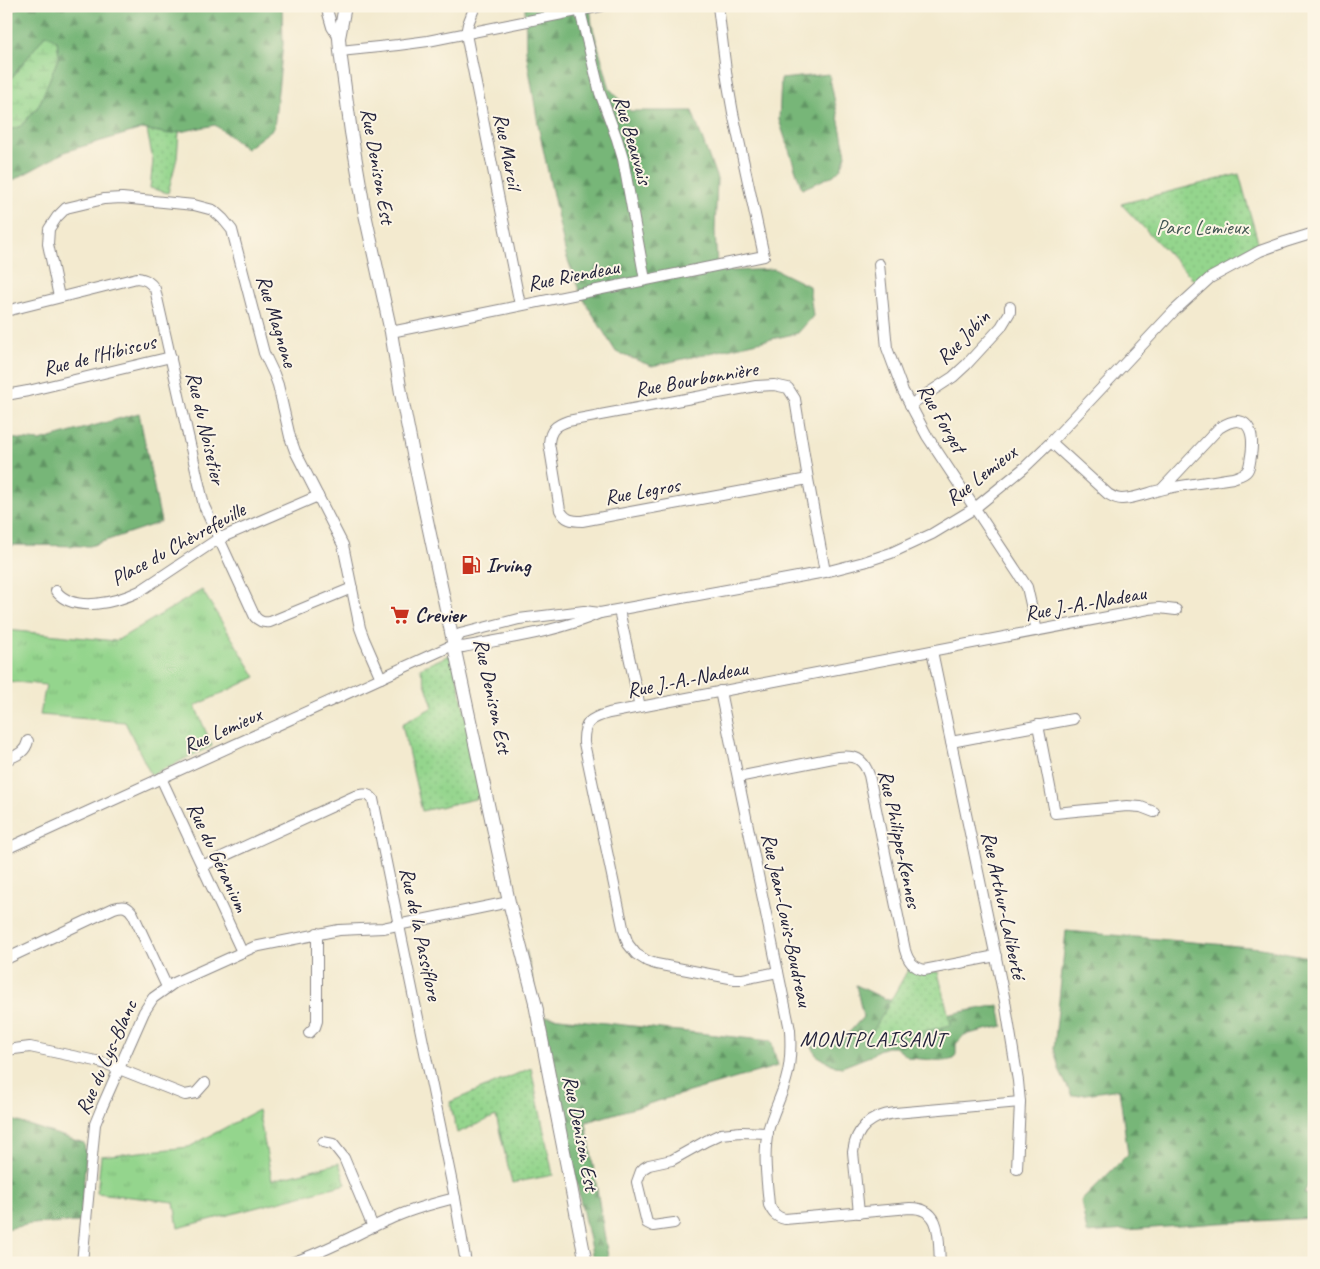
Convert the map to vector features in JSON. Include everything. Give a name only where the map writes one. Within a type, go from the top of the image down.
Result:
[{"type":"main road","name":"Rue Denison Est","points":[[345,6],[339,44],[365,214],[391,332],[404,412],[459,642],[526,950],[586,1263]]},
{"type":"main road","name":"Rue Denison Est","points":[[459,642],[508,902],[537,1010]]},
{"type":"street","points":[[326,6],[339,44],[398,45],[466,34],[602,6]]},
{"type":"street","name":"Rue Marcil","points":[[475,6],[466,34],[520,305]]},
{"type":"street","name":"Rue Riendeau","points":[[391,332],[764,256],[733,113],[718,6]]},
{"type":"street","name":"Rue Beauvais","points":[[580,11],[600,93],[623,159],[645,280]]},
{"type":"street","name":"Rue Magnone","points":[[59,297],[48,244],[50,229],[57,217],[66,208],[104,199],[122,198],[194,205],[213,210],[223,219],[232,230],[264,353],[278,385],[290,437],[295,451],[343,545],[362,634],[382,678]]},
{"type":"street","name":"Rue Lemieux","points":[[459,642],[562,626],[579,622],[600,613],[825,572],[864,562],[913,544],[975,508],[1024,468],[1051,442],[1174,311],[1210,278],[1260,251],[1314,233]]},
{"type":"street","name":"Rue Forget","points":[[879,264],[887,348],[894,369],[910,405],[927,436],[1027,586],[1037,631]]},
{"type":"street","name":"Rue du Noisetier","points":[[6,310],[137,278],[144,279],[150,283],[155,289],[204,506],[252,613],[259,621],[270,622],[352,588]]},
{"type":"street","name":"Rue Jobin","points":[[910,405],[953,377],[966,366],[1001,327],[1010,312],[1010,307]]},
{"type":"street","name":"Rue de l'Hibiscus","points":[[6,395],[171,357]]},
{"type":"street","name":"Rue Bourbonnière","points":[[550,436],[556,426],[568,422],[756,386],[783,386],[788,388],[796,399],[825,572]]},
{"type":"street","points":[[1051,442],[1108,494],[1120,499],[1142,496],[1162,489],[1233,478],[1241,475],[1247,471],[1252,452],[1251,433],[1248,426],[1243,422],[1227,422],[1219,428],[1162,489]]},
{"type":"street","name":"Rue Legros","points":[[550,436],[549,443],[560,510],[565,518],[574,521],[808,479]]},
{"type":"street","name":"Place du Chèvrefeuille","points":[[56,591],[66,600],[79,603],[101,603],[120,599],[140,591],[218,540],[318,496]]},
{"type":"street","name":"Rue J.-A.-Nadeau","points":[[778,972],[743,979],[728,978],[656,964],[640,957],[628,944],[584,743],[584,736],[590,720],[595,717],[720,691],[1154,608],[1176,610]]},
{"type":"street","points":[[619,610],[640,707]]},
{"type":"street","name":"Rue Lemieux","points":[[6,849],[459,642],[520,619],[584,611],[600,613]]},
{"type":"street","name":"Rue Arthur-Laliberté","points":[[932,651],[1013,1045],[1020,1102],[1017,1169]]},
{"type":"street","name":"Rue Jean-Louis-Boudreau","points":[[720,691],[789,1022],[790,1056],[787,1080],[771,1120],[766,1153],[771,1209],[776,1216],[785,1219],[910,1208],[922,1209],[928,1212],[936,1222],[940,1263]]},
{"type":"street","points":[[951,742],[1073,719]]},
{"type":"street","points":[[1038,725],[1055,813],[1127,806],[1141,807],[1154,812]]},
{"type":"street","points":[[6,760],[24,750],[28,741]]},
{"type":"street","name":"Rue Philippe-Kennes","points":[[738,778],[838,757],[853,756],[859,759],[869,775],[905,950],[910,962],[924,970],[996,956]]},
{"type":"street","name":"Rue du Géranium","points":[[161,778],[242,952]]},
{"type":"street","name":"Rue de la Passiflore","points":[[202,866],[360,794],[366,794],[373,799],[455,1198],[466,1263]]},
{"type":"street","name":"Rue du Lys-Blanc","points":[[82,1263],[94,1132],[98,1117],[144,1012],[153,998],[174,983],[254,947],[317,933],[339,930],[379,929],[508,902]]},
{"type":"street","points":[[6,959],[114,908],[123,906],[133,914],[167,987]]},
{"type":"street","points":[[309,1032],[315,1027],[317,1021],[317,933]]},
{"type":"street","points":[[6,1051],[24,1047],[37,1048],[96,1061],[184,1095],[196,1093],[205,1083]]},
{"type":"street","points":[[858,1213],[853,1152],[856,1138],[864,1125],[887,1114],[1020,1102]]},
{"type":"street","points":[[674,1223],[653,1226],[647,1223],[637,1182],[641,1171],[649,1165],[672,1160],[722,1134],[741,1132],[768,1133]]},
{"type":"street","points":[[323,1142],[333,1144],[344,1158],[373,1227]]},
{"type":"street","points":[[291,1263],[419,1208],[455,1198]]},
{"type":"green space","points":[[21,6],[282,6],[283,44],[274,128],[246,149],[215,125],[169,134],[142,129],[67,151],[6,184],[6,131],[21,126],[39,105],[59,56],[57,41],[46,35],[6,85],[6,65],[12,56],[6,48],[6,17]]},
{"type":"green space","points":[[525,6],[590,6],[592,25],[610,89],[630,111],[692,111],[717,179],[715,231],[717,266],[731,271],[774,269],[809,286],[813,316],[798,333],[652,366],[616,352],[581,295],[566,255],[539,130],[526,51]]},
{"type":"green space","points":[[46,34],[57,41],[59,56],[39,105],[21,126],[6,131],[6,85]]},
{"type":"green space","points":[[829,74],[846,155],[841,168],[834,175],[802,189],[779,120],[781,79]]},
{"type":"green space","points":[[147,130],[169,134],[179,132],[177,158],[168,193],[150,188],[153,161]]},
{"type":"green space","name":"Parc Lemieux","points":[[1239,174],[1258,242],[1195,281],[1121,204]]},
{"type":"green space","points":[[139,413],[161,522],[90,546],[12,545],[6,565],[6,438],[40,441]]},
{"type":"green space","points":[[202,590],[256,677],[195,706],[212,746],[151,775],[125,722],[40,715],[46,685],[6,681],[7,630],[116,641]]},
{"type":"green space","points":[[452,654],[484,797],[422,811],[402,724],[433,707],[420,668]]},
{"type":"green space","points":[[1066,931],[1261,948],[1314,958],[1314,1175],[1304,1193],[1314,1198],[1314,1218],[1087,1233],[1081,1201],[1128,1154],[1119,1089],[1072,1096],[1060,1072],[1054,1049]]},
{"type":"green space","points":[[526,950],[541,1016],[771,1041],[778,1066],[586,1122],[609,1263],[594,1263]]},
{"type":"green space","points":[[909,968],[915,971],[938,972],[951,1025],[866,1044]]},
{"type":"green space","points":[[856,985],[885,999],[945,1015],[999,1005],[1003,1026],[964,1035],[956,1044],[954,1059],[945,1061],[909,1058],[895,1047],[887,1047],[842,1067],[835,1066],[816,1055],[812,1046],[843,1039],[863,1017]]},
{"type":"green space","points":[[531,1068],[553,1175],[512,1183],[496,1116],[457,1133],[450,1102]]},
{"type":"green space","points":[[258,1110],[272,1180],[339,1163],[346,1184],[178,1228],[174,1202],[97,1193],[101,1156],[189,1147]]},
{"type":"green space","points":[[6,1118],[84,1143],[86,1157],[80,1222],[31,1224],[6,1229]]},
{"type":"place","name":"Irving","points":[[471,565]]},
{"type":"place","name":"Crevier","points":[[400,615]]},
{"type":"district","name":"MONTPLAISANT","points":[[873,1038]]}]
